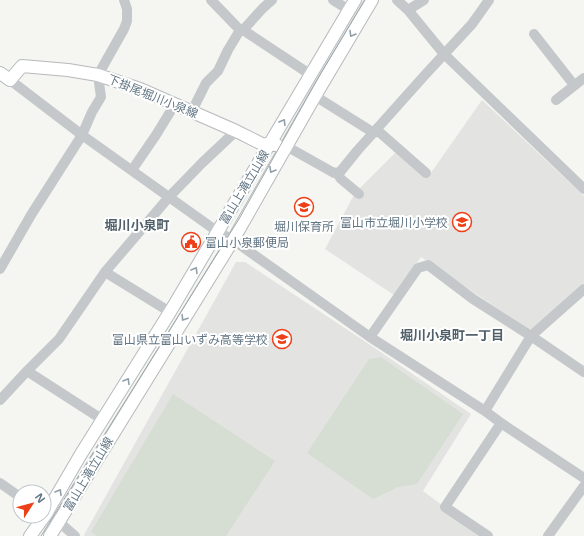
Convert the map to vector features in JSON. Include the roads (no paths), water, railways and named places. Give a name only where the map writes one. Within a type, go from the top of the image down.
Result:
[{"type":"main road","name":"富山上滝立山線","points":[[50,536],[233,240],[286,146],[372,0]]},
{"type":"main road","name":"富山上滝立山線","points":[[52,502],[170,312],[218,232],[229,210],[270,145],[352,5]]},
{"type":"main road","name":"下掛尾堀川小泉線","points":[[5,76],[22,66],[68,70],[98,75],[140,89],[192,111],[262,144],[286,146]]},
{"type":"main road","name":"富山上滝立山線","points":[[30,536],[38,524]]},
{"type":"street","points":[[0,269],[82,135],[100,97],[98,75],[127,21],[127,8],[124,0]]},
{"type":"street","points":[[211,0],[242,30],[311,75]]},
{"type":"street","points":[[192,111],[206,83],[218,71],[228,50],[242,30],[272,0]]},
{"type":"street","points":[[333,0],[352,5]]},
{"type":"street","points":[[397,0],[408,10],[444,54],[583,185]]},
{"type":"street","points":[[408,10],[424,0]]},
{"type":"street","points":[[286,146],[334,173],[340,172],[357,151],[472,24],[489,0]]},
{"type":"street","points":[[534,34],[574,85]]},
{"type":"street","points":[[5,76],[82,135],[218,232],[233,240],[370,337],[584,478]]},
{"type":"street","points":[[556,100],[584,78]]},
{"type":"street","points":[[315,96],[375,132],[426,173]]},
{"type":"street","points":[[132,170],[175,104]]},
{"type":"street","points":[[0,400],[59,339],[105,272],[169,197],[236,131]]},
{"type":"street","points":[[337,172],[341,179],[359,194]]},
{"type":"street","points":[[370,337],[418,268],[428,265],[473,299],[584,372]]},
{"type":"street","points":[[105,272],[170,312]]},
{"type":"street","points":[[484,411],[531,336],[584,289]]},
{"type":"street","points":[[27,371],[103,420]]},
{"type":"street","points":[[488,536],[445,507],[501,423]]},
{"type":"street","points":[[0,482],[12,491]]},
{"type":"street","points":[[548,536],[584,486]]},
{"type":"street","points":[[52,518],[75,536]]},
{"type":"tram line","points":[[41,536],[239,219],[321,73],[365,0]]},
{"type":"place","name":"堀川保育所","points":[[304,207]]},
{"type":"place","name":"富山市立堀川小学校","points":[[462,222]]},
{"type":"place","name":"富山小泉郵便局","points":[[191,242]]},
{"type":"place","name":"富山県立富山いずみ高等学校","points":[[282,339]]},
{"type":"district","name":"堀川小泉町","points":[[137,225]]},
{"type":"district","name":"堀川小泉町一丁目","points":[[452,335]]}]
